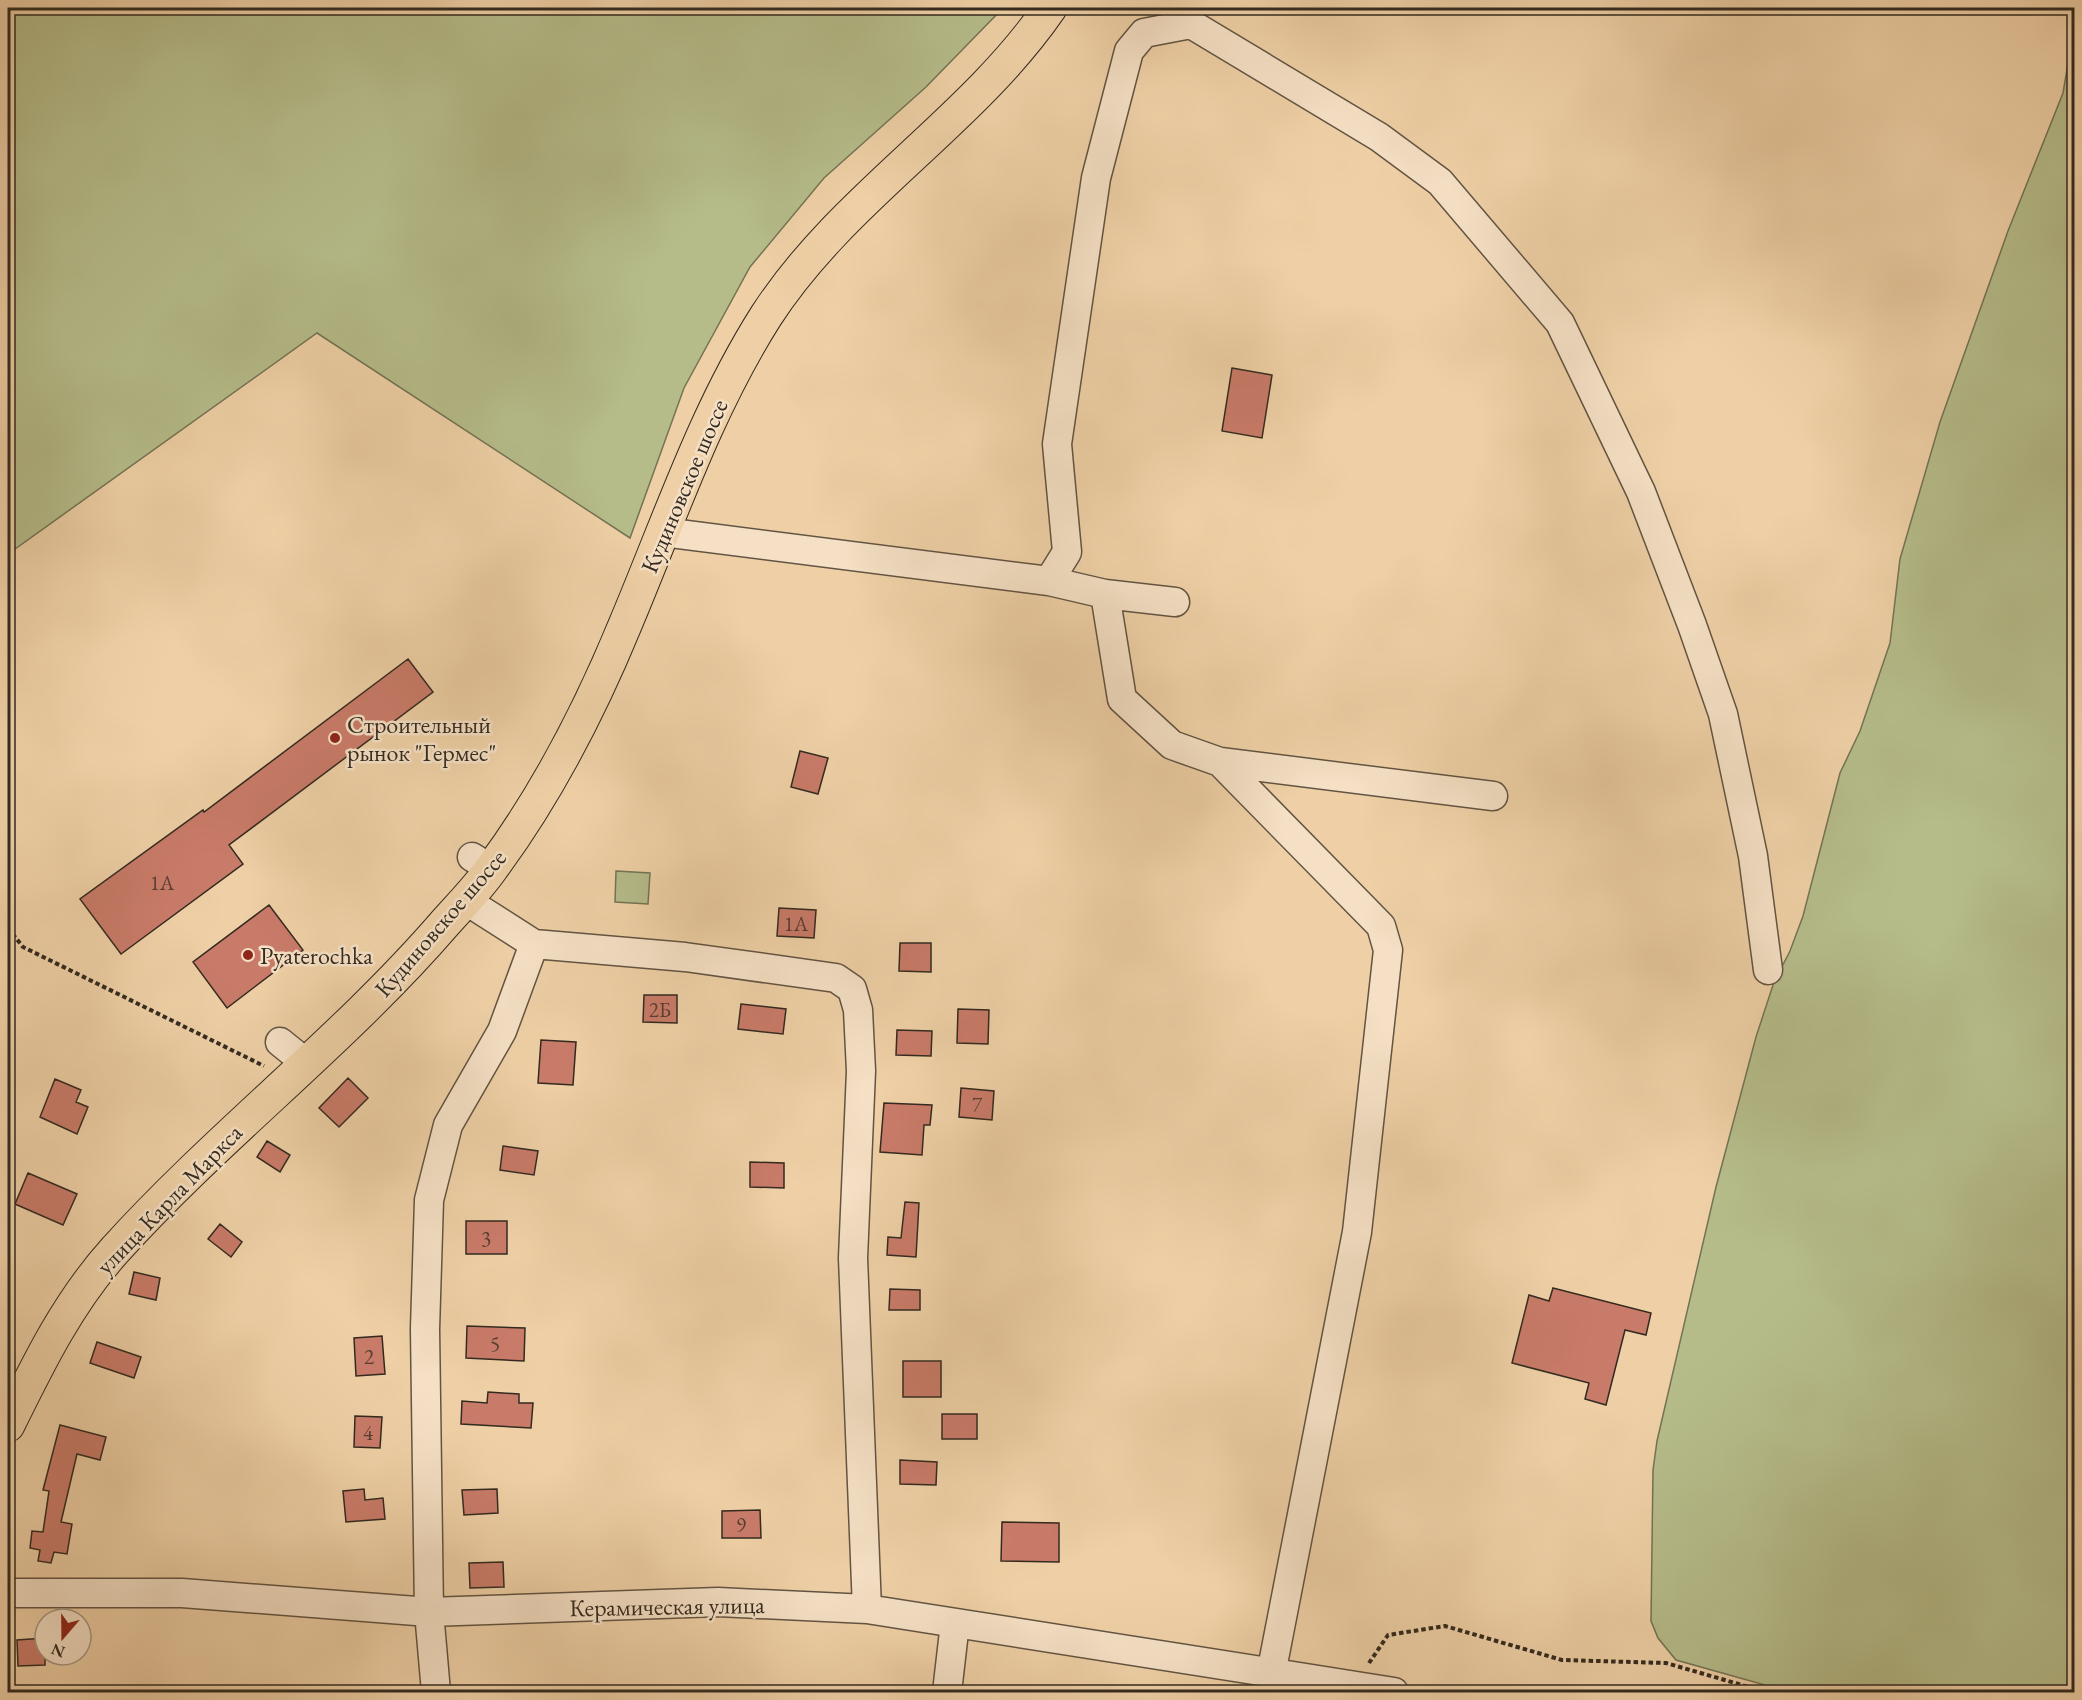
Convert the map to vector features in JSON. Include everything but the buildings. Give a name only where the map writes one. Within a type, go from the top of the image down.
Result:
[{"type":"main road","name":"Кудиновское шоссе","points":[[371,1003],[465,900],[482,863],[583,718],[720,396],[765,318],[798,270],[833,229],[959,112],[1009,59],[1050,8]]},
{"type":"main road","name":"улица Карла Маркса","points":[[8,1425],[43,1354],[78,1297],[113,1252],[225,1137],[371,1003]]},
{"type":"street","points":[[1049,581],[1067,552],[1057,444],[1096,178],[1129,51],[1144,33],[1191,24],[1379,137],[1440,182],[1560,323],[1641,492],[1723,714],[1753,856],[1768,970]]},
{"type":"street","points":[[663,532],[1049,581],[1105,594],[1175,602]]},
{"type":"street","points":[[1105,594],[1122,699],[1172,745],[1220,762],[1493,796]]},
{"type":"street","points":[[1220,762],[1381,926],[1388,950],[1357,1232],[1271,1674]]},
{"type":"street","points":[[465,900],[534,944],[685,957],[836,978],[852,989],[858,1010],[861,1071],[854,1258],[867,1609]]},
{"type":"street","points":[[436,1692],[429,1612],[425,1329],[429,1200],[448,1125],[502,1030],[534,944]]},
{"type":"street","points":[[280,1042],[298,1070]]},
{"type":"street","name":"Керамическая улица","points":[[8,1593],[182,1593],[429,1612],[718,1602],[867,1609],[1394,1692]]},
{"type":"street","points":[[947,1692],[955,1623]]},
{"type":"path","points":[[8,928],[23,947],[45,959],[298,1070]]},
{"type":"path","points":[[1359,1667],[1368,1664],[1388,1635],[1445,1626],[1562,1660],[1666,1663],[1766,1692]]},
{"type":"green space","points":[[8,8],[1003,8],[926,87],[824,178],[750,267],[684,388],[630,538],[317,333],[8,554]]},
{"type":"green space","points":[[2074,28],[2074,1692],[1790,1692],[1676,1660],[1658,1638],[1651,1621],[1653,1470],[1657,1441],[1716,1187],[1756,1037],[1774,982],[1790,951],[1803,916],[1840,773],[1860,731],[1890,643],[1900,559],[1940,422],[2008,231],[2063,93]]},
{"type":"green space","points":[[616,871],[650,873],[648,904],[615,902]]},
{"type":"place","name":"Строительный рынок \"Гермес\"","points":[[335,738]]},
{"type":"place","name":"Pyaterochka","points":[[248,955]]}]
